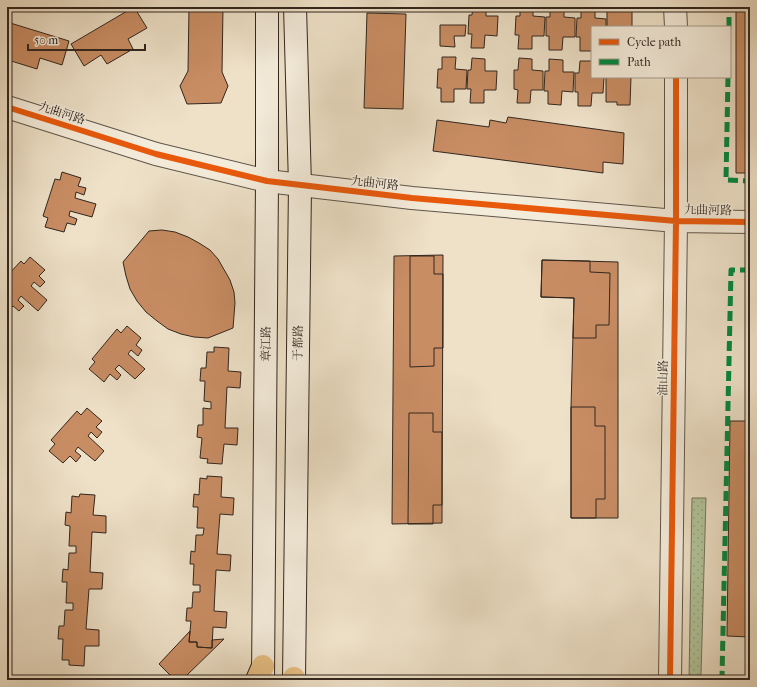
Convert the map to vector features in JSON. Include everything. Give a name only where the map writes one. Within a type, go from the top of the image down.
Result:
[{"type":"street","name":"章江路","points":[[259,677],[267,180],[267,7]]},
{"type":"street","name":"于都路","points":[[294,680],[300,185],[295,7]]},
{"type":"street","points":[[675,7],[676,26]]},
{"type":"street","name":"油山路","points":[[670,680],[676,221],[676,78]]},
{"type":"street","name":"九曲河路","points":[[7,107],[156,154],[267,180],[412,198],[676,221],[750,222]]},
{"type":"green space","points":[[692,498],[706,498],[701,675],[704,680],[689,680]]},
{"type":"building","points":[[134,7],[147,28],[128,39],[133,49],[107,64],[101,55],[84,66],[71,44]]},
{"type":"building","points":[[189,7],[223,7],[222,72],[228,86],[221,103],[187,104],[180,86],[188,71]]},
{"type":"building","points":[[473,7],[486,7],[486,16],[498,16],[497,36],[485,35],[484,48],[471,48],[472,34],[468,34],[469,15],[472,15]]},
{"type":"building","points":[[520,7],[533,7],[533,16],[545,17],[544,36],[532,36],[532,49],[518,49],[519,35],[515,35],[516,16],[520,16]]},
{"type":"building","points":[[550,7],[564,7],[564,17],[575,18],[575,37],[563,37],[562,50],[549,50],[549,36],[546,36],[546,17],[550,17]]},
{"type":"building","points":[[581,7],[595,7],[595,18],[606,19],[606,26],[591,26],[591,51],[580,51],[580,37],[576,37],[577,18],[581,18]]},
{"type":"building","points":[[607,7],[632,7],[632,26],[607,26]]},
{"type":"building","points":[[736,7],[750,7],[750,173],[736,173]]},
{"type":"building","points":[[367,13],[406,14],[403,109],[364,108]]},
{"type":"building","points":[[7,22],[69,41],[62,65],[40,58],[37,69],[8,60],[11,50],[7,48]]},
{"type":"building","points":[[440,25],[466,25],[465,36],[454,36],[455,47],[440,46]]},
{"type":"building","points":[[442,57],[456,57],[455,69],[467,70],[466,89],[454,89],[454,102],[441,102],[441,88],[437,88],[438,69],[442,69]]},
{"type":"building","points":[[472,58],[485,59],[485,71],[497,71],[496,90],[484,90],[484,103],[470,103],[471,89],[467,89],[468,70],[471,70]]},
{"type":"building","points":[[519,58],[532,59],[532,70],[543,71],[543,90],[531,90],[530,103],[517,103],[518,90],[514,89],[514,70],[518,70]]},
{"type":"building","points":[[549,59],[563,60],[563,72],[574,72],[573,92],[562,91],[561,105],[548,104],[548,91],[544,91],[545,71],[549,71]]},
{"type":"building","points":[[580,61],[591,61],[591,78],[604,78],[603,93],[592,93],[591,106],[578,106],[578,92],[575,92],[575,73],[579,73]]},
{"type":"building","points":[[606,78],[631,78],[630,105],[617,105],[617,102],[606,102]]},
{"type":"building","points":[[508,117],[624,133],[623,164],[603,162],[603,173],[433,151],[437,120],[489,127],[490,120],[506,123]]},
{"type":"building","points":[[62,172],[81,178],[78,186],[86,188],[84,195],[76,192],[75,198],[96,204],[92,217],[70,211],[69,216],[77,219],[75,225],[67,223],[64,232],[45,227],[48,218],[43,216],[55,179],[60,180]]},
{"type":"building","points":[[162,230],[175,232],[188,237],[210,250],[218,259],[230,280],[234,292],[235,303],[233,328],[208,338],[181,334],[168,329],[157,321],[146,312],[137,301],[130,289],[123,262],[149,231]]},
{"type":"building","points":[[443,255],[442,523],[392,524],[394,256]]},
{"type":"building","points":[[410,256],[434,256],[434,274],[443,274],[443,348],[434,348],[434,366],[410,367]]},
{"type":"building","points":[[30,257],[45,270],[39,276],[45,282],[40,287],[34,282],[31,286],[47,300],[38,311],[21,296],[18,300],[24,306],[19,311],[13,306],[7,312],[7,276],[21,261],[24,264]]},
{"type":"building","points":[[542,260],[590,261],[590,272],[610,273],[609,325],[596,325],[596,338],[573,338],[574,298],[541,297]]},
{"type":"building","points":[[542,260],[618,262],[618,518],[571,518],[571,407],[574,298],[541,297]]},
{"type":"building","points":[[127,326],[141,338],[136,345],[142,350],[138,356],[131,350],[128,354],[145,369],[135,379],[119,365],[115,369],[121,375],[117,380],[110,374],[104,382],[89,369],[95,362],[92,359],[117,329],[121,333]]},
{"type":"building","points":[[214,347],[229,348],[228,371],[241,372],[240,388],[227,387],[225,428],[238,428],[237,445],[224,444],[222,464],[207,463],[208,459],[200,458],[202,438],[197,437],[198,425],[203,425],[203,408],[211,409],[211,402],[204,401],[205,381],[200,381],[201,368],[206,368],[207,352],[214,352]]},
{"type":"building","points":[[571,407],[595,407],[595,426],[605,426],[605,499],[596,499],[596,518],[571,518]]},
{"type":"building","points":[[87,408],[102,421],[96,427],[102,432],[97,438],[91,432],[88,436],[104,451],[95,461],[78,447],[75,451],[81,456],[76,462],[70,456],[63,463],[49,451],[55,444],[51,440],[77,411],[81,415]]},
{"type":"building","points":[[409,413],[433,413],[433,432],[442,432],[442,505],[433,505],[433,524],[408,524]]},
{"type":"building","points":[[730,421],[750,421],[750,637],[727,636]]},
{"type":"building","points":[[207,476],[222,477],[221,497],[234,498],[233,515],[220,514],[217,554],[231,555],[230,571],[216,570],[214,611],[227,612],[226,628],[213,627],[212,648],[197,647],[197,642],[189,642],[191,621],[186,621],[187,608],[192,608],[193,592],[200,592],[200,585],[193,585],[194,564],[190,564],[191,551],[195,552],[196,535],[203,535],[204,528],[197,528],[198,507],[193,507],[194,494],[199,495],[200,478],[207,479]]},
{"type":"building","points":[[80,494],[95,495],[93,515],[106,516],[106,533],[92,532],[90,572],[103,573],[102,589],[89,589],[86,629],[99,630],[99,646],[85,646],[84,666],[69,665],[69,660],[62,660],[63,639],[58,639],[59,626],[64,626],[65,610],[73,610],[73,603],[66,603],[67,582],[62,582],[63,569],[68,570],[69,553],[76,553],[76,546],[69,546],[70,526],[65,525],[66,512],[71,513],[72,496],[79,497]]},
{"type":"building","points":[[190,631],[189,642],[197,642],[197,647],[212,648],[212,640],[224,639],[184,678],[170,675],[159,664]]},
{"type":"marked path","points":[[729,7],[729,26]]},
{"type":"marked path","points":[[728,78],[726,180],[750,181]]},
{"type":"marked path","points":[[750,270],[731,270],[722,677],[750,679]]},
{"type":"cycle path","points":[[670,680],[676,221],[676,78]]},
{"type":"cycle path","points":[[7,107],[156,154],[267,181],[412,198],[676,221],[750,222]]}]
